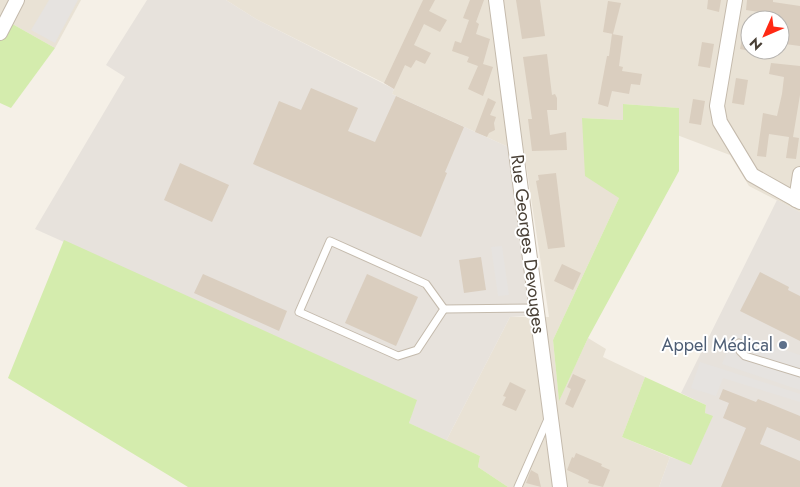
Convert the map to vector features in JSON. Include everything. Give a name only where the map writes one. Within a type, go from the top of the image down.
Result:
[{"type":"street","points":[[0,33],[17,0]]},
{"type":"street","name":"Rue Georges Devouges","points":[[496,0],[560,487]]},
{"type":"street","points":[[735,0],[718,106],[720,122],[752,175],[798,201],[800,174]]},
{"type":"lane","points":[[330,240],[426,284],[444,309],[418,350],[398,356],[299,312],[330,240]]},
{"type":"lane","points":[[444,309],[536,308]]},
{"type":"lane","points":[[739,343],[740,351],[745,356],[800,373]]},
{"type":"lane","points":[[518,487],[550,415]]},
{"type":"shaded area","points":[[0,0],[81,0],[55,48],[0,17]]},
{"type":"shaded area","points":[[49,0],[78,0],[55,43],[31,30]]},
{"type":"shaded area","points":[[147,0],[226,0],[256,19],[394,89],[392,94],[515,150],[537,315],[510,317],[446,441],[409,423],[416,400],[35,229],[125,77],[106,65]]},
{"type":"shaded area","points":[[226,0],[800,0],[800,212],[749,186],[730,155],[677,135],[678,108],[623,104],[623,120],[582,118],[619,198],[553,340],[559,400],[588,338],[606,349],[603,357],[645,377],[622,437],[670,457],[659,487],[508,487],[478,467],[480,456],[446,441],[510,317],[549,317],[524,151],[515,150],[392,94],[394,89],[256,19]]},
{"type":"shaded area","points":[[777,200],[800,212],[800,487],[659,487],[670,457],[691,464],[712,417],[705,413],[706,405],[681,393]]},
{"type":"shaded area","points":[[502,246],[509,295],[498,296],[491,247]]},
{"type":"shaded area","points":[[735,333],[800,355],[800,390],[722,364]]},
{"type":"shaded area","points":[[700,362],[800,394],[800,402],[723,378],[716,396],[691,388]]},
{"type":"green space","points":[[0,17],[55,48],[11,108],[0,103]]},
{"type":"green space","points":[[623,104],[679,108],[679,171],[588,338],[559,401],[553,340],[619,198],[585,176],[582,118],[623,120]]},
{"type":"green space","points":[[64,240],[417,400],[409,423],[480,456],[478,467],[508,487],[188,487],[8,378]]},
{"type":"green space","points":[[645,377],[706,405],[705,413],[713,416],[691,465],[622,437]]},
{"type":"building","points":[[423,0],[435,0],[429,11],[447,20],[440,32],[424,24],[414,45],[431,53],[425,64],[416,60],[411,68],[405,65],[394,89],[384,83]]},
{"type":"building","points":[[470,0],[484,0],[476,22],[479,24],[476,34],[490,39],[483,64],[493,67],[483,96],[468,89],[478,66],[467,62],[469,57],[452,51],[455,41],[461,43],[469,20],[463,18]]},
{"type":"building","points":[[516,0],[540,0],[545,36],[522,39]]},
{"type":"building","points":[[708,0],[721,0],[719,12],[707,9]]},
{"type":"building","points":[[747,0],[773,0],[773,2],[800,6],[800,46],[790,45],[790,10],[746,10]]},
{"type":"building","points":[[608,1],[621,3],[613,34],[603,32]]},
{"type":"building","points":[[612,34],[623,36],[619,66],[623,67],[622,71],[642,74],[640,85],[631,84],[629,94],[612,91],[608,107],[598,104]]},
{"type":"building","points":[[702,42],[714,44],[710,68],[698,66]]},
{"type":"building","points":[[547,54],[552,95],[555,94],[557,98],[557,110],[547,110],[550,135],[566,132],[567,150],[532,151],[528,119],[532,119],[523,57]]},
{"type":"building","points":[[771,63],[800,66],[800,95],[793,137],[799,138],[796,159],[786,158],[789,137],[769,134],[766,157],[757,156],[763,113],[777,116],[782,94],[784,77],[769,74]]},
{"type":"building","points":[[736,78],[748,80],[744,105],[732,103]]},
{"type":"building","points":[[311,88],[358,108],[348,131],[375,142],[396,96],[464,127],[421,237],[253,164],[279,101],[301,110]]},
{"type":"building","points":[[488,98],[496,102],[490,115],[496,117],[494,123],[495,130],[489,133],[487,137],[475,132]]},
{"type":"building","points":[[693,99],[705,101],[701,125],[689,123]]},
{"type":"building","points":[[180,163],[229,185],[212,222],[164,200]]},
{"type":"building","points":[[556,173],[565,247],[548,249],[536,181],[539,180],[538,175]]},
{"type":"building","points":[[481,257],[486,290],[464,293],[459,260]]},
{"type":"building","points":[[562,264],[581,273],[573,290],[554,281]]},
{"type":"building","points":[[760,272],[789,287],[788,290],[800,296],[800,341],[740,311]]},
{"type":"building","points":[[203,274],[287,311],[279,331],[194,293]]},
{"type":"building","points":[[367,274],[418,297],[396,346],[345,323]]},
{"type":"building","points":[[573,374],[586,380],[573,408],[565,404],[571,389],[567,387]]},
{"type":"building","points":[[510,382],[526,390],[516,411],[502,405],[506,397],[503,396]]},
{"type":"building","points":[[723,389],[756,402],[758,399],[800,416],[800,441],[767,427],[760,444],[800,461],[800,487],[721,487],[746,428],[723,418],[729,403],[719,399]]},
{"type":"building","points":[[576,453],[602,464],[601,466],[610,470],[603,487],[588,483],[589,480],[567,470],[572,457],[574,458]]},
{"type":"building","points":[[531,470],[538,474],[541,487],[526,483]]},
{"type":"place","name":"Appel Médical","points":[[783,345]]}]
